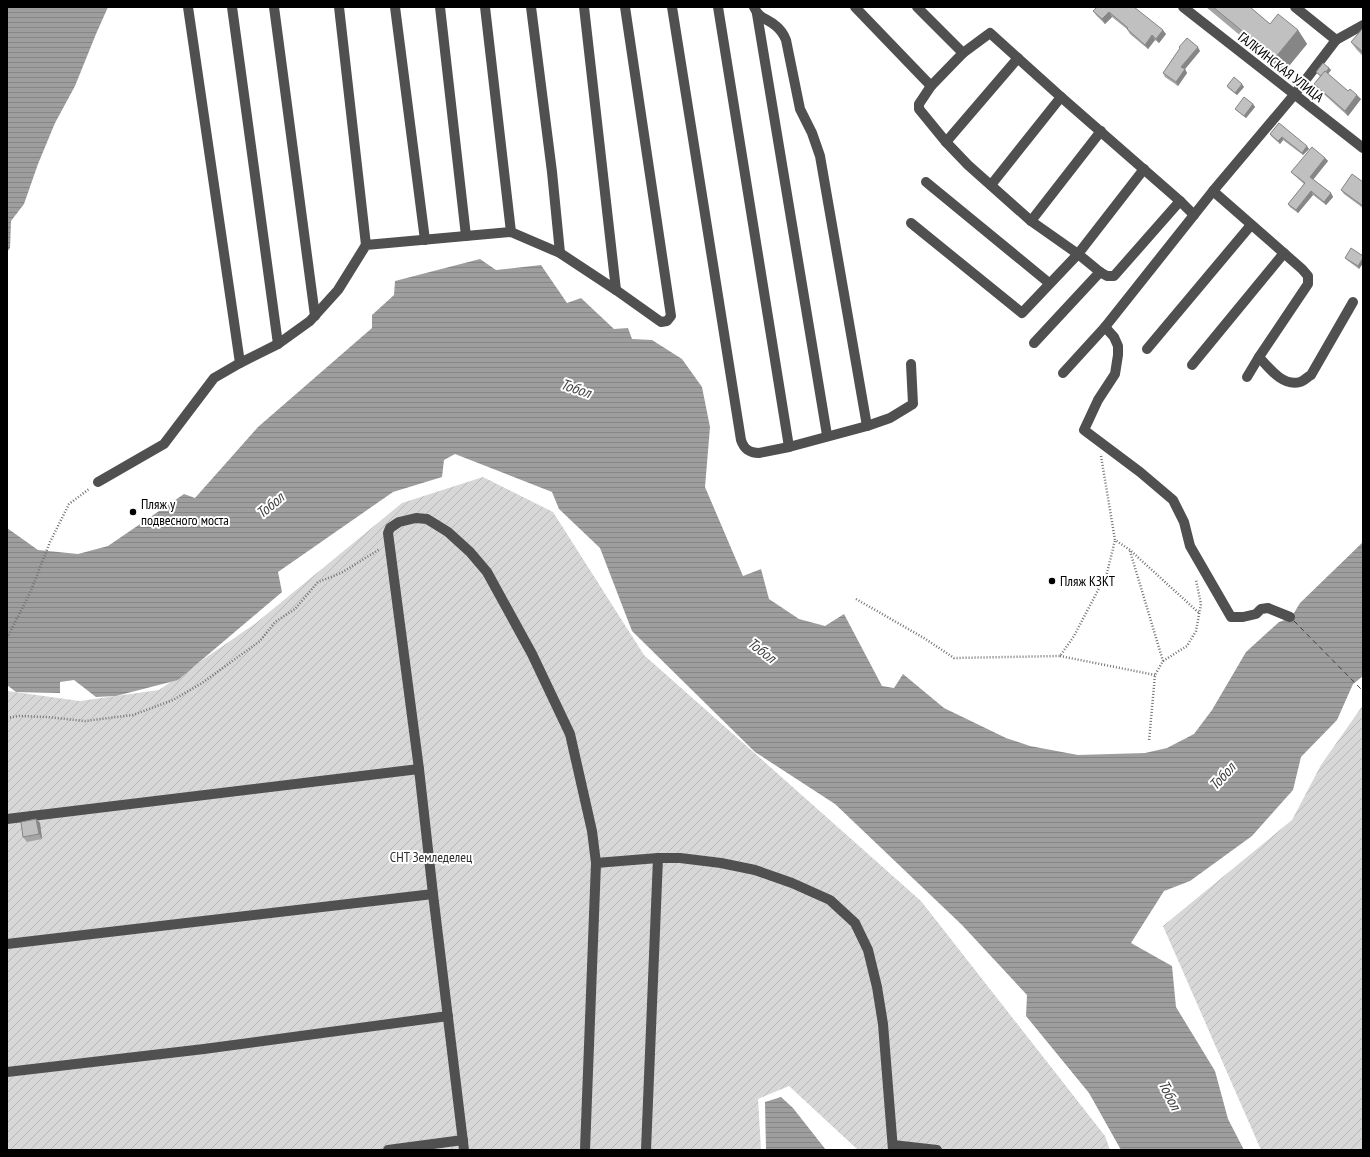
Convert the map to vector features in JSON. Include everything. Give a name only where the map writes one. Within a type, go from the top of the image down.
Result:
[{"type":"street","points":[[188,7],[240,363]]},
{"type":"street","points":[[232,7],[278,344]]},
{"type":"street","points":[[274,7],[315,316]]},
{"type":"street","points":[[98,482],[164,444],[214,378],[278,344],[304,326],[338,290],[366,245],[340,7]]},
{"type":"street","points":[[395,7],[425,240]]},
{"type":"street","points":[[440,7],[466,236]]},
{"type":"street","points":[[485,7],[511,232]]},
{"type":"street","points":[[531,7],[552,172],[560,253]]},
{"type":"street","points":[[584,7],[616,290]]},
{"type":"street","points":[[366,245],[511,232],[560,253],[661,322],[667,321],[671,316],[625,7]]},
{"type":"street","points":[[672,7],[743,447],[754,453],[789,447],[827,435],[867,426],[890,418],[913,404],[911,364]]},
{"type":"street","points":[[718,7],[789,447]]},
{"type":"street","points":[[855,7],[930,86]]},
{"type":"street","points":[[917,7],[962,53]]},
{"type":"street","name":"ГАЛКИНСКАЯ УЛИЦА","points":[[1183,7],[1363,148]]},
{"type":"street","points":[[1295,7],[1336,40]]},
{"type":"street","points":[[755,10],[827,435]]},
{"type":"street","points":[[755,10],[776,25],[783,33],[786,40],[800,109],[812,133],[820,156],[867,426]]},
{"type":"street","points":[[1063,373],[1105,327],[1213,191],[1294,95],[1336,40],[1363,26]]},
{"type":"street","points":[[1180,201],[1114,276],[1107,276],[1032,221],[991,185],[946,142],[919,109],[919,104],[930,86],[962,53],[990,33],[1180,201],[1194,215]]},
{"type":"street","points":[[946,142],[1018,58]]},
{"type":"street","points":[[991,185],[1061,97]]},
{"type":"street","points":[[1032,221],[1101,131]]},
{"type":"street","points":[[911,223],[1022,313],[1078,254],[1144,169]]},
{"type":"street","points":[[926,182],[1049,283]]},
{"type":"street","points":[[1213,191],[1302,269],[1308,276],[1308,284],[1247,377]]},
{"type":"street","points":[[1146,349],[1251,225]]},
{"type":"street","points":[[1192,365],[1284,254]]},
{"type":"street","points":[[1034,343],[1100,272]]},
{"type":"street","points":[[1259,357],[1276,375],[1290,383],[1301,382],[1311,375],[1353,302]]},
{"type":"street","points":[[1105,327],[1114,337],[1118,346],[1115,374],[1098,400],[1084,430],[1140,472],[1172,500],[1184,522],[1190,546],[1231,617],[1243,617],[1256,614],[1261,609],[1268,608],[1290,617]]},
{"type":"street","points":[[388,1150],[463,1145],[419,769],[388,533],[393,525],[416,518],[427,519],[448,532],[470,552],[487,572],[532,654],[570,734],[592,831],[596,863],[585,1150]]},
{"type":"street","points":[[7,819],[419,769]]},
{"type":"street","points":[[596,863],[658,858],[680,858],[721,863],[755,870],[830,900],[855,923],[868,950],[877,987],[883,1024],[893,1147],[937,1150]]},
{"type":"street","points":[[646,1150],[658,858]]},
{"type":"street","points":[[7,944],[433,894]]},
{"type":"street","points":[[7,1072],[204,1049],[448,1016]]},
{"type":"path","points":[[1060,656],[1074,636],[1107,573],[1115,540],[1098,442]]},
{"type":"path","points":[[7,638],[30,594],[50,542],[69,504],[98,482]]},
{"type":"path","points":[[1115,540],[1130,550],[1199,613]]},
{"type":"path","points":[[7,718],[19,716],[47,717],[84,722],[133,715],[173,700],[202,683],[260,641],[275,622],[295,609],[318,582],[341,573],[390,542]]},
{"type":"path","points":[[1130,550],[1163,661]]},
{"type":"path","points":[[1149,741],[1155,675],[1163,661],[1187,646],[1196,631],[1201,604],[1195,577]]},
{"type":"path","points":[[856,600],[924,638],[954,658],[1060,656],[1155,675]]},
{"type":"green space","name":"СНТ Земледелец","points":[[483,477],[553,512],[644,655],[921,901],[1105,1136],[1110,1150],[858,1150],[789,1086],[758,1099],[761,1150],[7,1150],[7,691],[80,701],[159,690],[256,623],[402,503]]},
{"type":"green space","points":[[1363,705],[1363,1150],[1261,1150],[1163,926],[1292,820],[1321,765]]},
{"type":"water","points":[[7,7],[108,7],[75,86],[55,123],[38,164],[24,204],[11,221],[10,248],[7,252]]},
{"type":"water","name":"Тобол","points":[[480,259],[496,270],[541,265],[567,303],[581,298],[614,329],[628,328],[632,339],[652,340],[682,359],[702,387],[710,427],[705,487],[743,576],[761,569],[769,599],[799,619],[825,626],[844,614],[882,686],[894,688],[903,674],[944,708],[1006,738],[1030,746],[1078,755],[1145,753],[1167,748],[1194,734],[1212,710],[1246,652],[1279,622],[1291,618],[1300,603],[1363,542],[1363,676],[1353,684],[1337,720],[1301,757],[1293,790],[1252,836],[1190,881],[1164,891],[1131,943],[1172,966],[1176,1007],[1215,1071],[1228,1119],[1244,1150],[1121,1150],[1089,1093],[1026,1016],[1027,995],[962,925],[835,804],[755,752],[632,631],[600,548],[559,509],[552,492],[455,454],[444,460],[442,477],[393,492],[278,572],[282,592],[178,680],[116,696],[96,697],[74,680],[60,682],[60,693],[16,692],[7,685],[7,528],[38,550],[78,554],[108,546],[184,494],[195,498],[258,427],[372,328],[372,315],[394,295],[395,281]]},
{"type":"water","points":[[781,1097],[793,1108],[826,1150],[766,1150],[765,1102]]},
{"type":"building","points":[[1097,7],[1134,7],[1163,30],[1156,39],[1152,35],[1145,45],[1109,12],[1102,19],[1093,11]]},
{"type":"building","points":[[1213,7],[1250,7],[1270,24],[1278,14],[1298,30],[1275,58]]},
{"type":"building","points":[[1363,28],[1363,52],[1351,42]]},
{"type":"building","points":[[1187,38],[1198,47],[1181,67],[1185,69],[1176,82],[1163,73],[1180,48],[1179,47]]},
{"type":"building","points":[[1323,63],[1329,68],[1321,76],[1316,72]]},
{"type":"building","points":[[1325,71],[1348,91],[1350,89],[1357,95],[1345,111],[1314,84]]},
{"type":"building","points":[[1234,77],[1242,84],[1235,93],[1227,86]]},
{"type":"building","points":[[1244,97],[1253,104],[1244,116],[1235,109]]},
{"type":"building","points":[[1279,123],[1307,146],[1302,153],[1282,137],[1278,141],[1270,134]]},
{"type":"building","points":[[1312,147],[1325,158],[1310,177],[1331,193],[1324,202],[1311,191],[1296,210],[1288,204],[1305,183],[1291,172]]},
{"type":"building","points":[[1352,174],[1363,182],[1363,206],[1341,190]]},
{"type":"building","points":[[1351,248],[1363,256],[1358,266],[1345,258]]},
{"type":"building","points":[[36,819],[39,834],[23,837],[21,822]]},
{"type":"ferry route","points":[[1294,621],[1361,689]]},
{"type":"place","name":"Пляж у подвесного моста","points":[[133,512]]},
{"type":"place","name":"Пляж КЗКТ","points":[[1052,581]]}]
